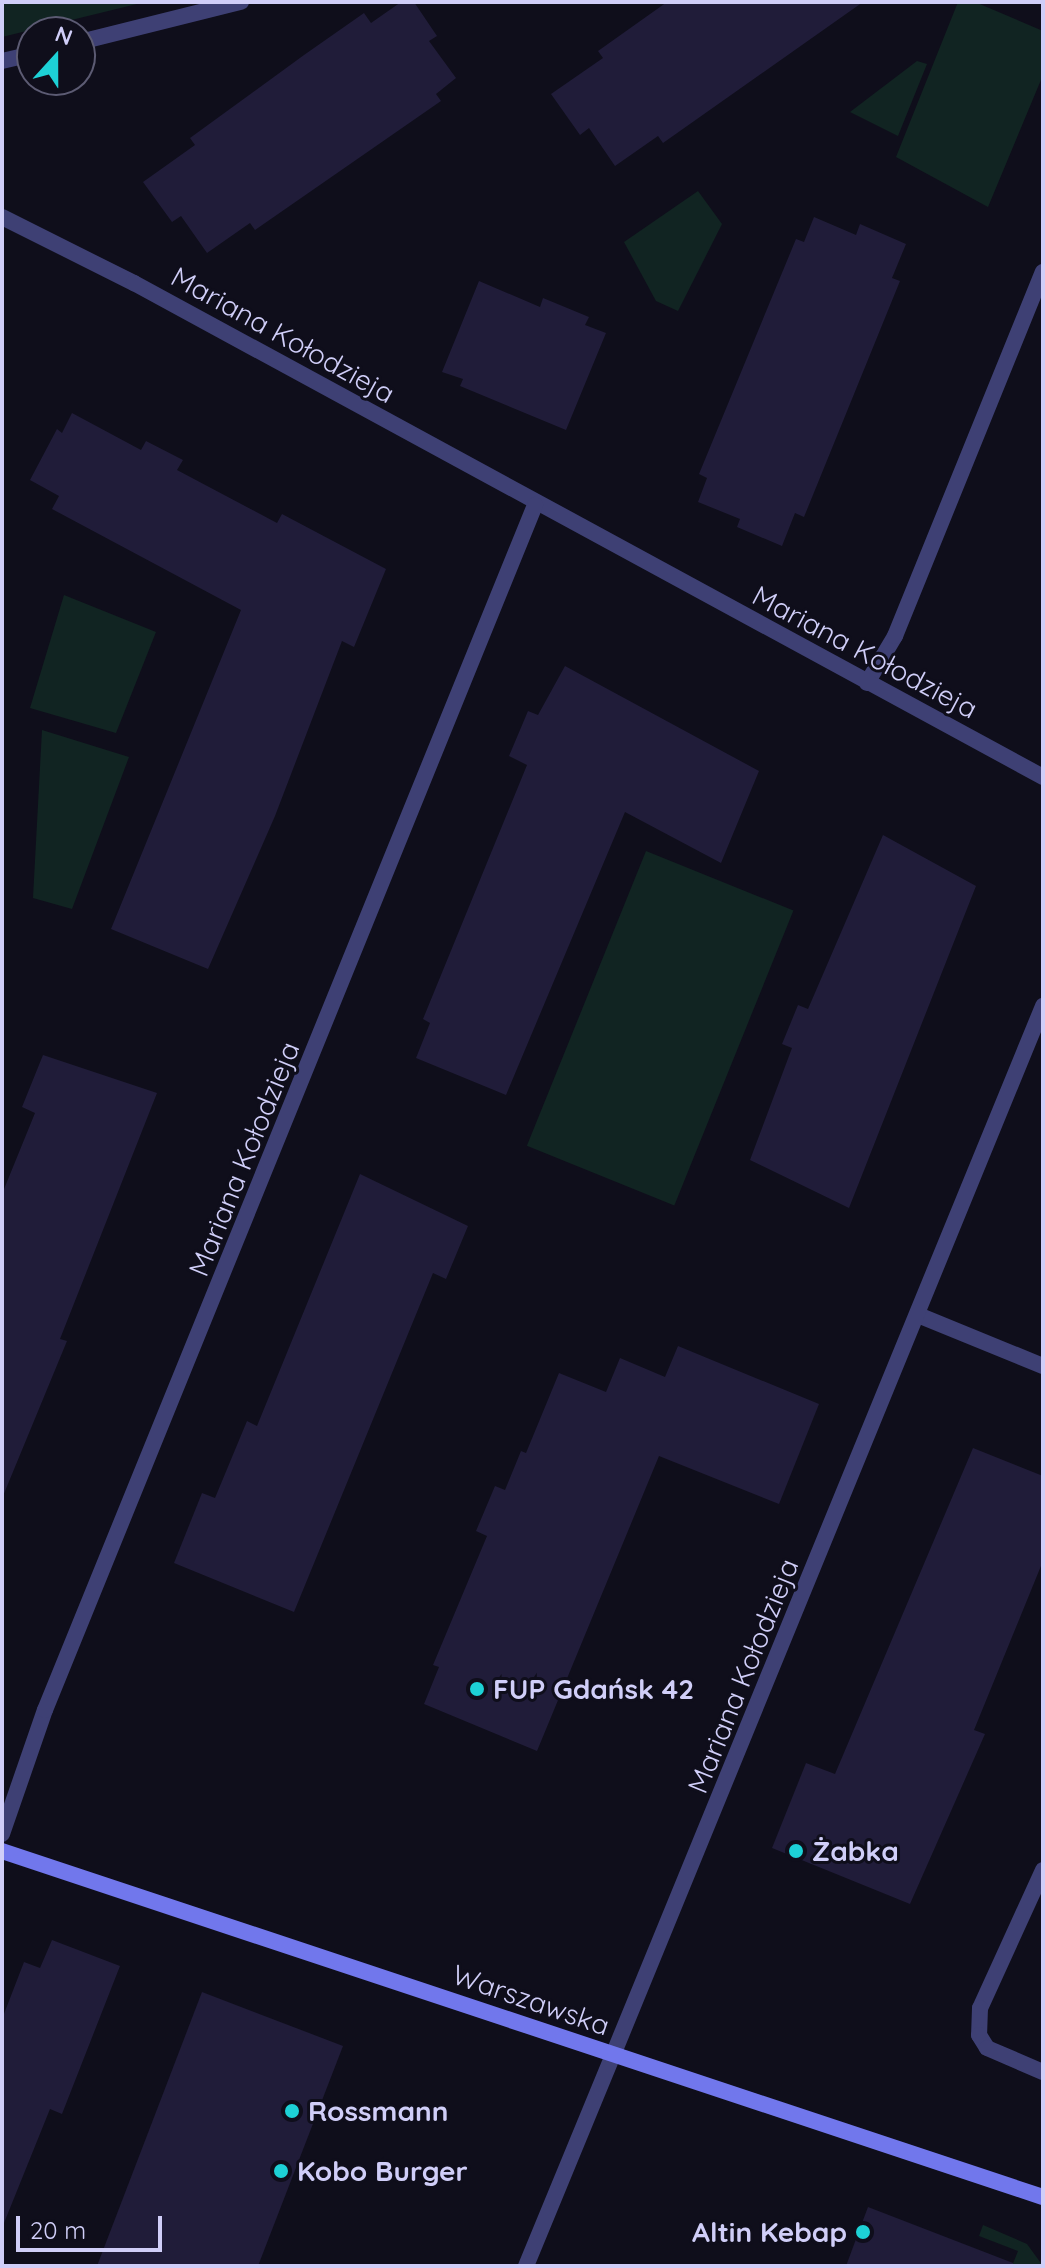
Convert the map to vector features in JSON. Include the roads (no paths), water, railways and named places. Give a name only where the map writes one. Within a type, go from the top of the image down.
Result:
[{"type":"street","points":[[96,38],[241,2]]},
{"type":"street","name":"Mariana Kołodzieja","points":[[2,217],[134,283],[535,505],[1043,777]]},
{"type":"street","points":[[867,683],[895,636],[1043,272]]},
{"type":"street","name":"Mariana Kołodzieja","points":[[2,1834],[45,1710],[535,505]]},
{"type":"street","name":"Mariana Kołodzieja","points":[[526,2266],[1043,1006]]},
{"type":"street","points":[[918,1315],[1043,1366]]},
{"type":"street","name":"Warszawska","points":[[2,1851],[1043,2197]]},
{"type":"street","points":[[1043,1870],[980,2008],[979,2035],[987,2048],[1043,2072]]},
{"type":"place","name":"FUP Gdańsk 42","points":[[477,1689]]},
{"type":"place","name":"Żabka","points":[[796,1851]]},
{"type":"place","name":"Rossmann","points":[[292,2111]]},
{"type":"place","name":"Kobo Burger","points":[[281,2171]]},
{"type":"place","name":"Altin Kebap","points":[[863,2232]]}]
